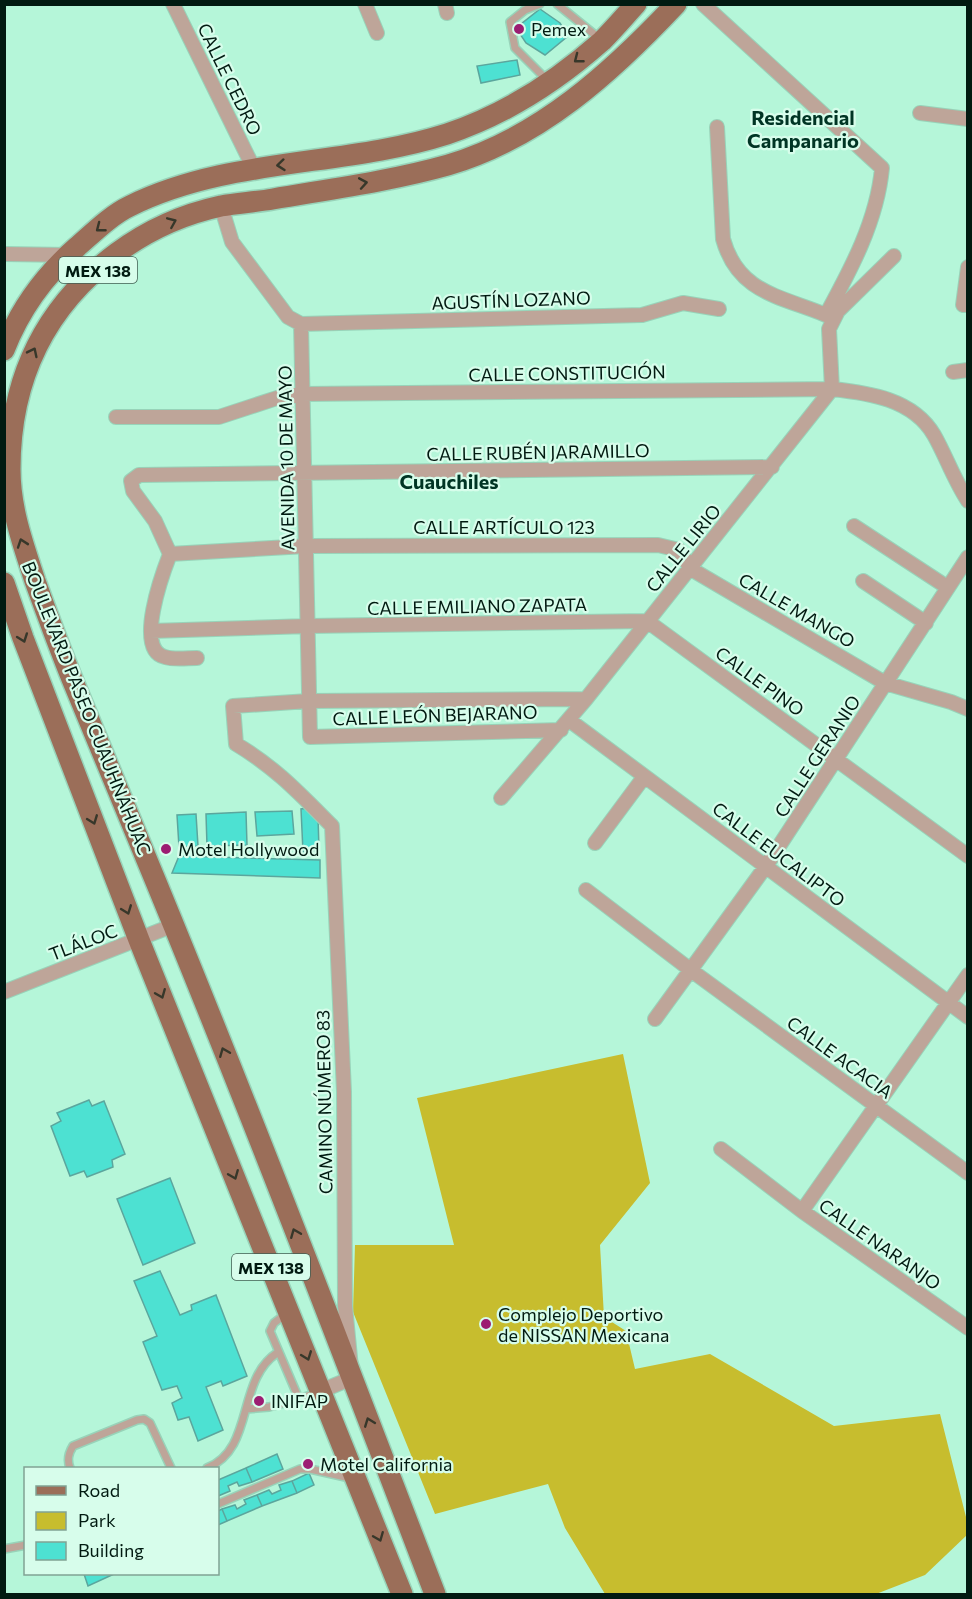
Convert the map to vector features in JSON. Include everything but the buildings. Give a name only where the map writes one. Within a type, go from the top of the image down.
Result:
[{"type":"main road","name":"MEX 138","points":[[4,350],[17,322],[45,280],[68,255],[128,206],[178,186],[254,169],[372,152],[448,134],[500,112],[549,82],[602,40],[636,4]]},
{"type":"main road","name":"BOULEVARD PASEO CUAUHNÁHUAC","points":[[435,1594],[174,926],[50,625],[21,538],[12,499],[11,445],[14,416],[31,356],[47,326],[63,303],[114,255],[148,232],[191,214],[221,206],[406,175],[452,164],[514,139],[569,104],[620,62],[676,4]]},
{"type":"main road","name":"BOULEVARD PASEO CUAUHNÁHUAC","points":[[4,583],[22,638],[139,940],[402,1594]]},
{"type":"street","name":"CALLE CEDRO","points":[[173,4],[254,169]]},
{"type":"street","points":[[365,4],[377,33]]},
{"type":"street","points":[[703,4],[882,168],[880,194],[873,213],[851,269],[825,315],[762,291],[741,275],[727,253],[723,239],[717,127]]},
{"type":"street","points":[[920,113],[968,119]]},
{"type":"street","points":[[221,206],[232,242],[288,317],[301,324]]},
{"type":"street","points":[[4,254],[68,255]]},
{"type":"street","points":[[832,388],[829,329],[838,310],[894,256]]},
{"type":"street","points":[[968,267],[963,305],[968,305]]},
{"type":"street","name":"AGUSTÍN LOZANO","points":[[301,324],[642,315],[683,303],[719,309]]},
{"type":"street","name":"AVENIDA 10 DE MAYO","points":[[301,324],[310,737]]},
{"type":"street","points":[[953,372],[968,370]]},
{"type":"street","name":"CALLE CONSTITUCIÓN","points":[[116,417],[219,417],[277,398],[302,394],[832,388],[867,393],[911,408],[933,432],[968,501]]},
{"type":"street","name":"CALLE LIRIO","points":[[501,798],[565,725],[691,569],[832,388]]},
{"type":"street","name":"CALLE RUBÉN JARAMILLO","points":[[170,554],[155,521],[133,491],[131,481],[139,476],[772,467]]},
{"type":"street","points":[[854,526],[947,587]]},
{"type":"street","name":"CALLE ARTÍCULO 123","points":[[170,554],[306,546],[658,545],[679,550],[691,569]]},
{"type":"street","points":[[170,554],[155,598],[151,642],[158,654],[164,657],[197,658]]},
{"type":"street","name":"CALLE GERANIO","points":[[655,1019],[766,866],[968,557]]},
{"type":"street","name":"CALLE MANGO","points":[[691,569],[885,683],[968,709]]},
{"type":"street","points":[[863,581],[927,622]]},
{"type":"street","name":"CALLE EMILIANO ZAPATA","points":[[151,631],[308,626],[647,621]]},
{"type":"street","name":"CALLE PINO","points":[[647,621],[968,856]]},
{"type":"street","points":[[309,701],[586,699]]},
{"type":"street","name":"CAMINO NÚMERO 83","points":[[309,701],[233,706],[236,744],[265,762],[288,781],[332,826],[344,1092],[345,1306],[352,1378]]},
{"type":"street","name":"CALLE LEÓN BEJARANO","points":[[310,737],[565,725]]},
{"type":"street","name":"CALLE EUCALIPTO","points":[[565,725],[644,777],[968,1017]]},
{"type":"street","points":[[596,843],[644,777]]},
{"type":"street","name":"CALLE ACACIA","points":[[586,890],[968,1173]]},
{"type":"street","name":"TLÁLOC","points":[[4,992],[174,926]]},
{"type":"street","points":[[802,1211],[968,975]]},
{"type":"street","name":"CALLE NARANJO","points":[[721,1149],[802,1211],[968,1328]]},
{"type":"street","points":[[321,1391],[352,1378]]},
{"type":"lane","points":[[540,4],[525,10],[510,22],[515,48],[549,82]]},
{"type":"lane","points":[[557,4],[602,40]]},
{"type":"lane","points":[[289,1312],[274,1323],[270,1331],[277,1353],[299,1399]]},
{"type":"lane","points":[[210,1467],[218,1464],[231,1451],[257,1373],[267,1359],[277,1353]]},
{"type":"lane","points":[[246,1409],[269,1407],[321,1391]]},
{"type":"lane","points":[[70,1467],[68,1453],[73,1446],[136,1420],[144,1419],[150,1423],[171,1467]]},
{"type":"lane","points":[[219,1504],[300,1469],[356,1479]]},
{"type":"lane","points":[[4,1549],[24,1545]]},
{"type":"green space","name":"Complejo Deportivo de NISSAN Mexicana","points":[[623,1054],[650,1183],[600,1245],[604,1317],[626,1331],[635,1369],[710,1354],[834,1426],[940,1414],[967,1521],[967,1535],[925,1575],[876,1594],[605,1594],[565,1528],[548,1484],[435,1514],[353,1312],[355,1245],[454,1245],[417,1098]]},
{"type":"place","name":"Pemex","points":[[519,29]]},
{"type":"place","name":"Motel Hollywood","points":[[166,849]]},
{"type":"place","name":"Complejo Deportivo de NISSAN Mexicana","points":[[486,1324]]},
{"type":"place","name":"INIFAP","points":[[259,1401]]},
{"type":"place","name":"Motel California","points":[[308,1464]]},
{"type":"district","name":"Residencial Campanario","points":[[803,128]]},
{"type":"district","name":"Cuauchiles","points":[[449,481]]}]
